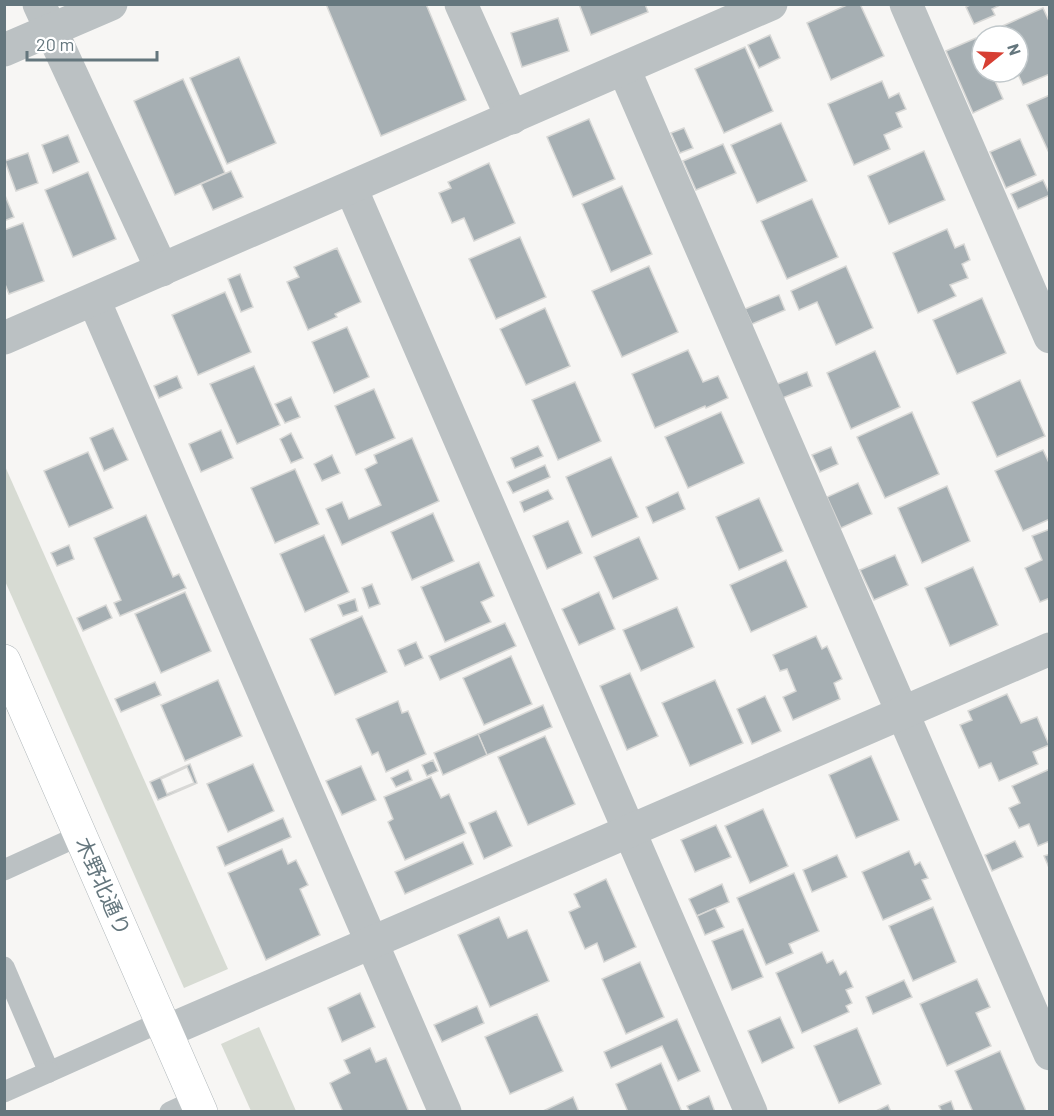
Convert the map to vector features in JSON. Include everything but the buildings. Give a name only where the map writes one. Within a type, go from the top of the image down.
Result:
[{"type":"street","points":[[4,50],[45,18],[111,4]]},
{"type":"street","points":[[461,4],[512,118]]},
{"type":"street","points":[[906,4],[1050,337]]},
{"type":"street","points":[[4,338],[624,69],[751,8]]},
{"type":"street","points":[[45,18],[162,270]]},
{"type":"street","points":[[624,69],[1050,1054]]},
{"type":"street","points":[[351,188],[751,1112]]},
{"type":"street","points":[[94,300],[445,1112]]},
{"type":"street","points":[[165,1026],[372,944],[1050,649]]},
{"type":"street","name":"木野北通り","points":[[4,661],[165,1026],[189,1108]]},
{"type":"lane","points":[[4,870],[81,835]]},
{"type":"lane","points":[[5,968],[49,1072]]},
{"type":"lane","points":[[4,1092],[165,1026]]},
{"type":"shaded area","points":[[4,464],[228,969],[184,988],[5,581]]},
{"type":"shaded area","points":[[259,1027],[296,1111],[251,1111],[221,1044]]}]
